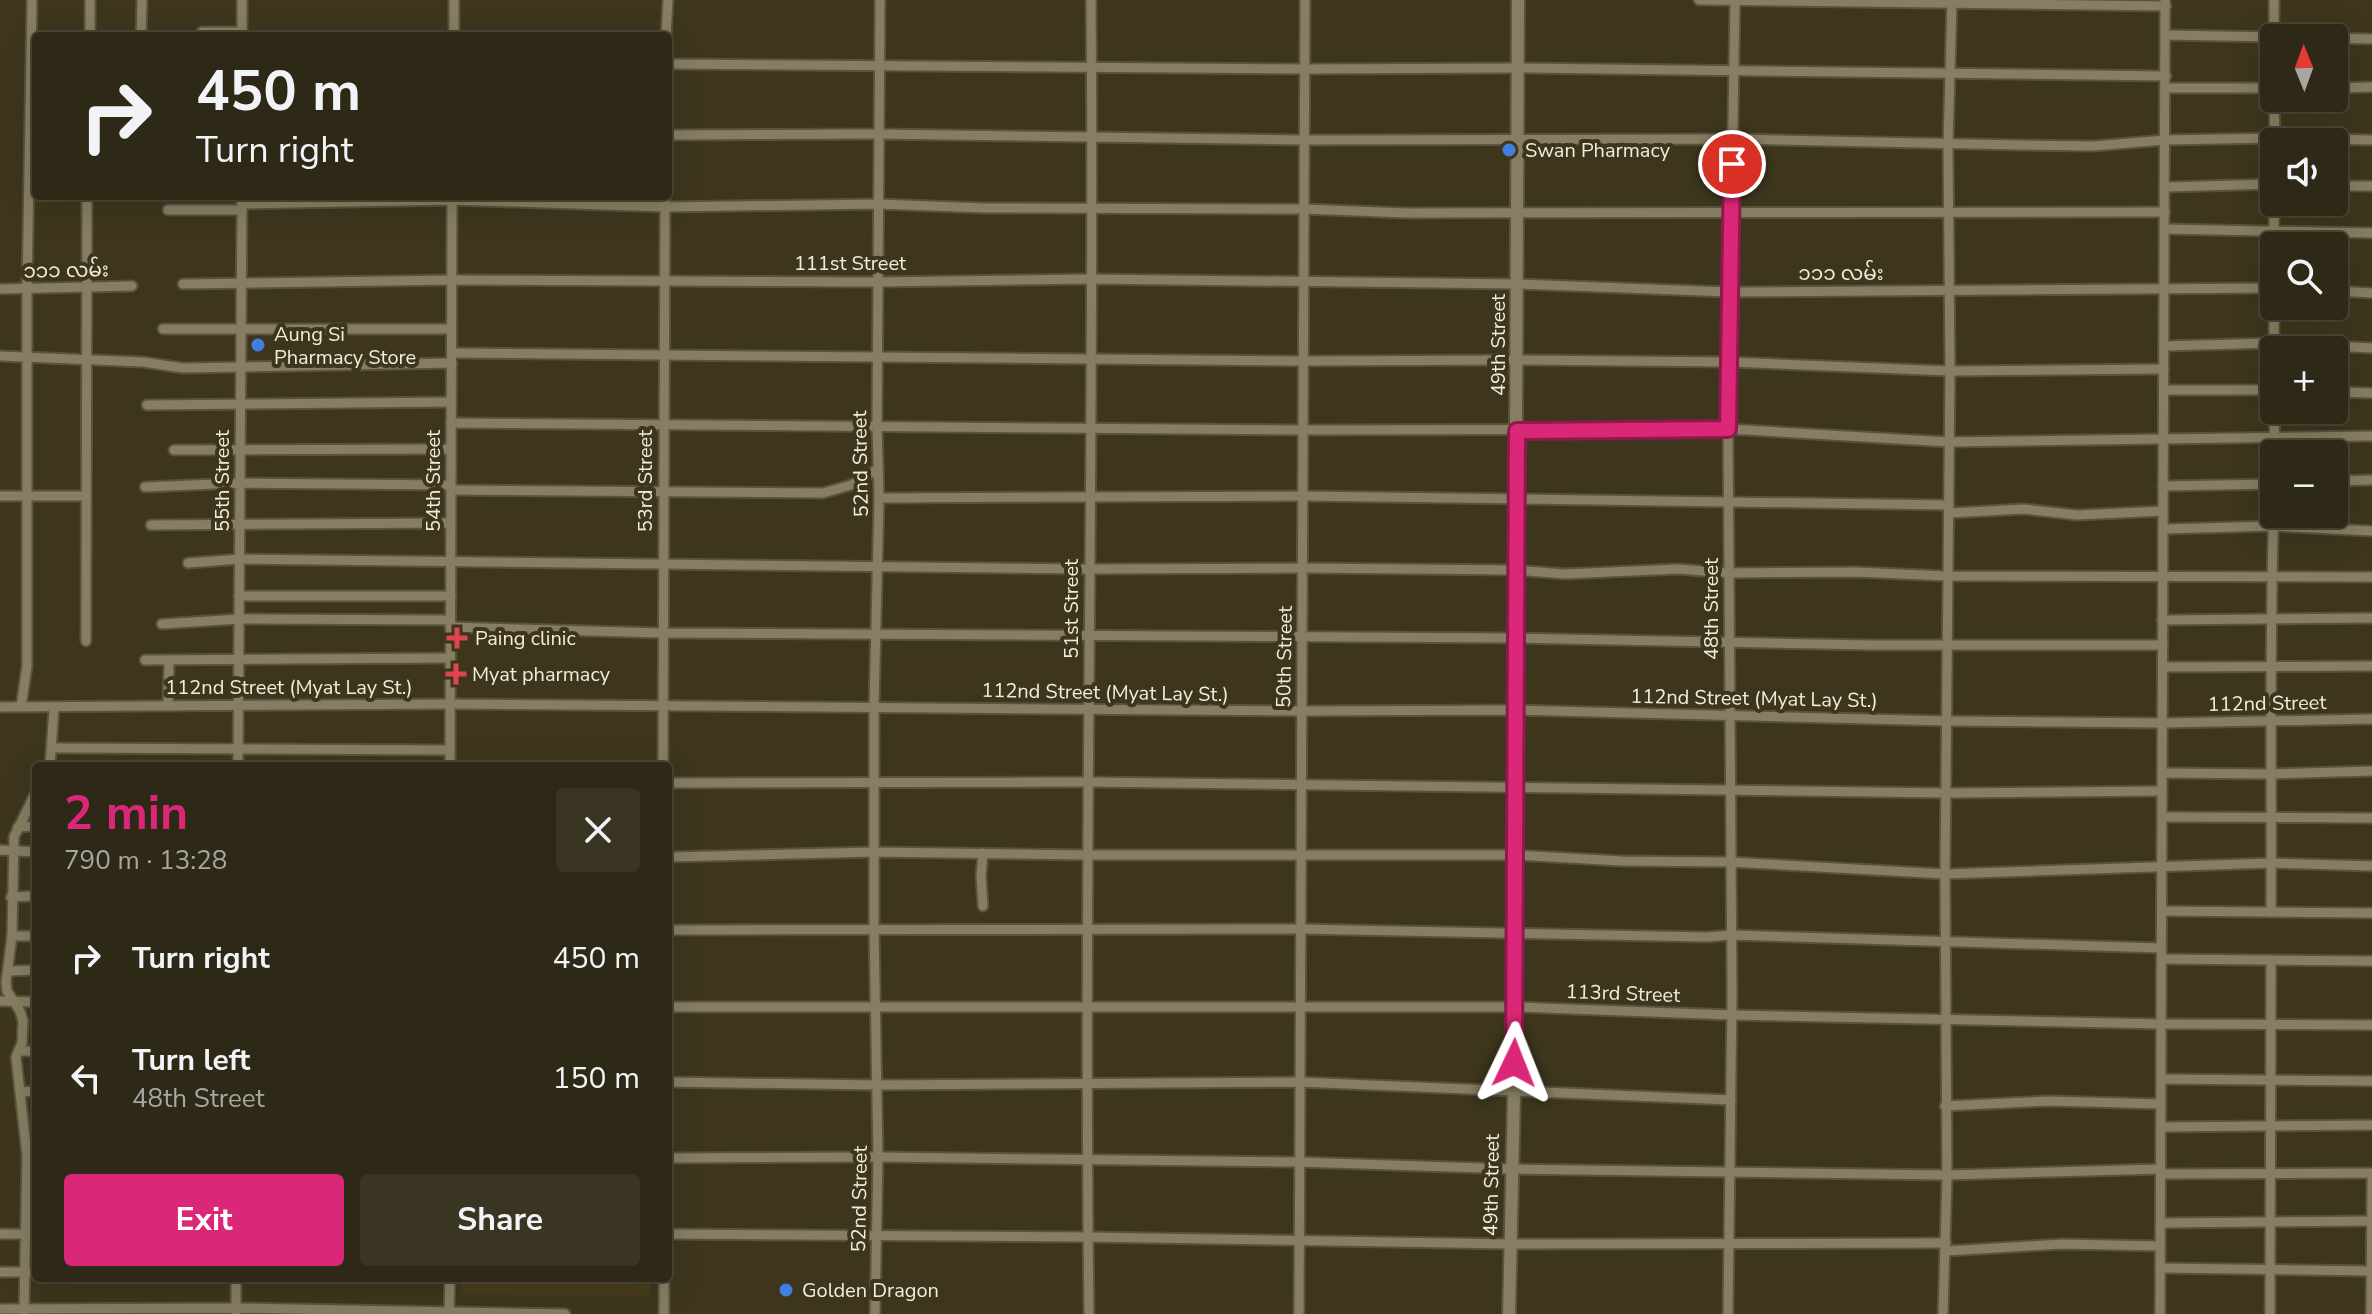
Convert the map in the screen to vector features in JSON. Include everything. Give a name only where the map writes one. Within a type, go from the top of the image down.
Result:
[{"type":"main road","name":"49th Street","points":[[1509,1314],[1516,1007],[1518,0]]},
{"type":"street","points":[[32,0],[32,32]]},
{"type":"street","points":[[90,0],[90,32]]},
{"type":"street","points":[[141,32],[142,0]]},
{"type":"street","points":[[242,0],[242,32]]},
{"type":"street","points":[[454,0],[454,32]]},
{"type":"street","points":[[666,32],[668,0]]},
{"type":"street","name":"52nd Street","points":[[875,1314],[878,1157],[874,707],[879,498],[880,0]]},
{"type":"street","name":"51st Street","points":[[1089,1314],[1085,1008],[1092,358],[1091,0]]},
{"type":"street","name":"50th Street","points":[[1299,1314],[1305,0]]},
{"type":"street","points":[[1699,0],[2165,3],[2160,1314]]},
{"type":"street","name":"48th Street","points":[[1728,1314],[1731,789],[1728,429],[1735,0]]},
{"type":"street","points":[[2273,24],[2274,0]]},
{"type":"street","points":[[1943,1314],[1947,1175],[1948,144],[1952,2]]},
{"type":"street","points":[[2166,35],[2260,37]]},
{"type":"street","points":[[2348,39],[2372,39]]},
{"type":"street","points":[[672,64],[1518,68],[2166,76]]},
{"type":"street","points":[[2166,88],[2260,85]]},
{"type":"street","points":[[2348,88],[2372,87]]},
{"type":"street","points":[[672,135],[878,134],[1518,141],[1733,139],[2094,146],[2165,140],[2260,140]]},
{"type":"street","points":[[2348,140],[2372,140]]},
{"type":"street","points":[[23,707],[27,666],[26,356],[32,155]]},
{"type":"street","points":[[2166,187],[2260,184]]},
{"type":"street","points":[[2348,186],[2372,186]]},
{"type":"street","points":[[86,641],[87,200]]},
{"type":"street","points":[[168,210],[242,203],[368,200]]},
{"type":"street","name":"54th Street","points":[[450,762],[452,200]]},
{"type":"street","points":[[499,200],[665,207],[878,204],[1406,213],[2165,212]]},
{"type":"street","name":"53rd Street","points":[[663,762],[665,200]]},
{"type":"street","name":"55th Street","points":[[238,762],[242,203]]},
{"type":"street","points":[[2165,229],[2260,233]]},
{"type":"street","points":[[2348,233],[2372,233]]},
{"type":"street","name":"111st Street","points":[[183,284],[452,280],[878,282],[1090,279],[1518,284]]},
{"type":"street","name":"၁၁၁ လမ်း","points":[[1518,284],[1730,292],[2164,289]]},
{"type":"street","name":"၁၁၁ လမ်း","points":[[0,289],[132,286]]},
{"type":"street","points":[[2164,289],[2260,288]]},
{"type":"street","points":[[2348,292],[2372,293]]},
{"type":"street","points":[[163,329],[451,329]]},
{"type":"street","points":[[2164,346],[2260,343]]},
{"type":"street","points":[[2348,347],[2372,348]]},
{"type":"street","points":[[0,356],[143,362],[183,368],[452,358],[879,356],[1729,362],[1950,371],[2164,369]]},
{"type":"street","points":[[2164,390],[2260,390]]},
{"type":"street","points":[[2348,392],[2372,393]]},
{"type":"street","points":[[147,405],[451,402]]},
{"type":"street","points":[[451,423],[1302,430],[1728,429],[1949,442],[2372,436]]},
{"type":"street","points":[[2275,424],[2276,438]]},
{"type":"street","points":[[174,450],[451,449]]},
{"type":"street","points":[[145,487],[240,483],[823,493],[851,485],[878,469]]},
{"type":"street","points":[[2348,481],[2372,480]]},
{"type":"street","points":[[2163,486],[2260,484]]},
{"type":"street","points":[[0,496],[86,496]]},
{"type":"street","points":[[879,498],[1303,496],[2024,509],[2077,515],[2163,511]]},
{"type":"street","points":[[151,525],[451,523]]},
{"type":"street","points":[[2164,529],[2260,526]]},
{"type":"street","points":[[2271,912],[2273,528]]},
{"type":"street","points":[[2313,528],[2372,531]]},
{"type":"street","points":[[188,563],[240,559],[878,564],[1089,569],[1516,570],[1565,574],[1678,569],[1728,573],[1855,572],[1947,576],[2372,577]]},
{"type":"street","points":[[239,596],[451,596]]},
{"type":"street","points":[[2162,620],[2372,618]]},
{"type":"street","points":[[162,624],[239,619],[450,623],[663,633],[2163,645]]},
{"type":"street","points":[[145,660],[450,658]]},
{"type":"street","points":[[168,706],[169,660]]},
{"type":"street","points":[[2163,667],[2372,666]]},
{"type":"street","name":"112nd Street (Myat Lay St.)","points":[[51,708],[450,704],[1088,710],[1516,710],[2163,723]]},
{"type":"street","points":[[0,707],[51,708],[51,762]]},
{"type":"street","name":"112nd Street","points":[[2163,723],[2372,719]]},
{"type":"street","points":[[53,748],[450,750]]},
{"type":"street","points":[[2164,773],[2372,771]]},
{"type":"street","points":[[672,783],[1087,782],[1948,793],[2162,791]]},
{"type":"street","points":[[24,1311],[32,1194],[16,1057],[20,1051],[23,1021],[7,991],[12,936],[14,837],[32,800]]},
{"type":"street","points":[[2162,817],[2372,818]]},
{"type":"street","points":[[18,827],[32,826]]},
{"type":"street","points":[[0,850],[32,852]]},
{"type":"street","points":[[672,857],[874,852],[1516,855],[1622,861],[1730,862],[1945,874],[2162,865],[2271,863],[2372,866]]},
{"type":"street","points":[[983,853],[983,906]]},
{"type":"street","points":[[11,897],[32,896]]},
{"type":"street","points":[[2162,911],[2372,913]]},
{"type":"street","points":[[672,930],[1300,929],[1730,935],[2161,948]]},
{"type":"street","points":[[12,936],[32,936]]},
{"type":"street","points":[[2162,959],[2372,961]]},
{"type":"street","points":[[2270,1314],[2271,960]]},
{"type":"street","points":[[8,971],[32,970]]},
{"type":"street","points":[[0,1001],[32,1002]]},
{"type":"street","name":"113rd Street","points":[[672,1007],[1516,1007],[1731,1015],[2372,1025]]},
{"type":"street","points":[[20,1051],[32,1051]]},
{"type":"street","points":[[2161,1079],[2372,1081]]},
{"type":"street","points":[[672,1082],[877,1085],[1299,1082],[1731,1100]]},
{"type":"street","points":[[20,1092],[32,1091]]},
{"type":"street","points":[[1945,1106],[2049,1101],[2161,1104]]},
{"type":"street","points":[[2161,1127],[2372,1125]]},
{"type":"street","points":[[25,1127],[32,1127]]},
{"type":"street","points":[[672,1158],[1299,1162],[1512,1169],[1947,1175],[2161,1171],[2372,1175],[2371,1314]]},
{"type":"street","points":[[2161,1223],[2372,1221]]},
{"type":"street","points":[[0,1234],[31,1234]]},
{"type":"street","points":[[672,1234],[1510,1244],[1728,1242],[1945,1247],[2063,1244],[2160,1246]]},
{"type":"street","points":[[2160,1268],[2372,1272]]},
{"type":"street","points":[[0,1272],[32,1272]]},
{"type":"street","points":[[236,1282],[236,1311]]},
{"type":"street","points":[[449,1312],[450,1282]]},
{"type":"street","points":[[664,1282],[664,1314]]},
{"type":"street","points":[[0,1309],[565,1314]]},
{"type":"shaded area","points":[[461,1282],[650,1282],[650,1296],[460,1295]]},
{"type":"place","name":"Swan Pharmacy","points":[[1509,150]]},
{"type":"place","name":"Aung Si Pharmacy Store","points":[[258,345]]},
{"type":"place","name":"Paing clinic","points":[[457,638]]},
{"type":"place","name":"Myat pharmacy","points":[[456,674]]},
{"type":"place","name":"Golden Dragon","points":[[786,1290]]},
{"type":"route","points":[[1514,1063],[1517,431],[1728,429],[1732,164]]}]
